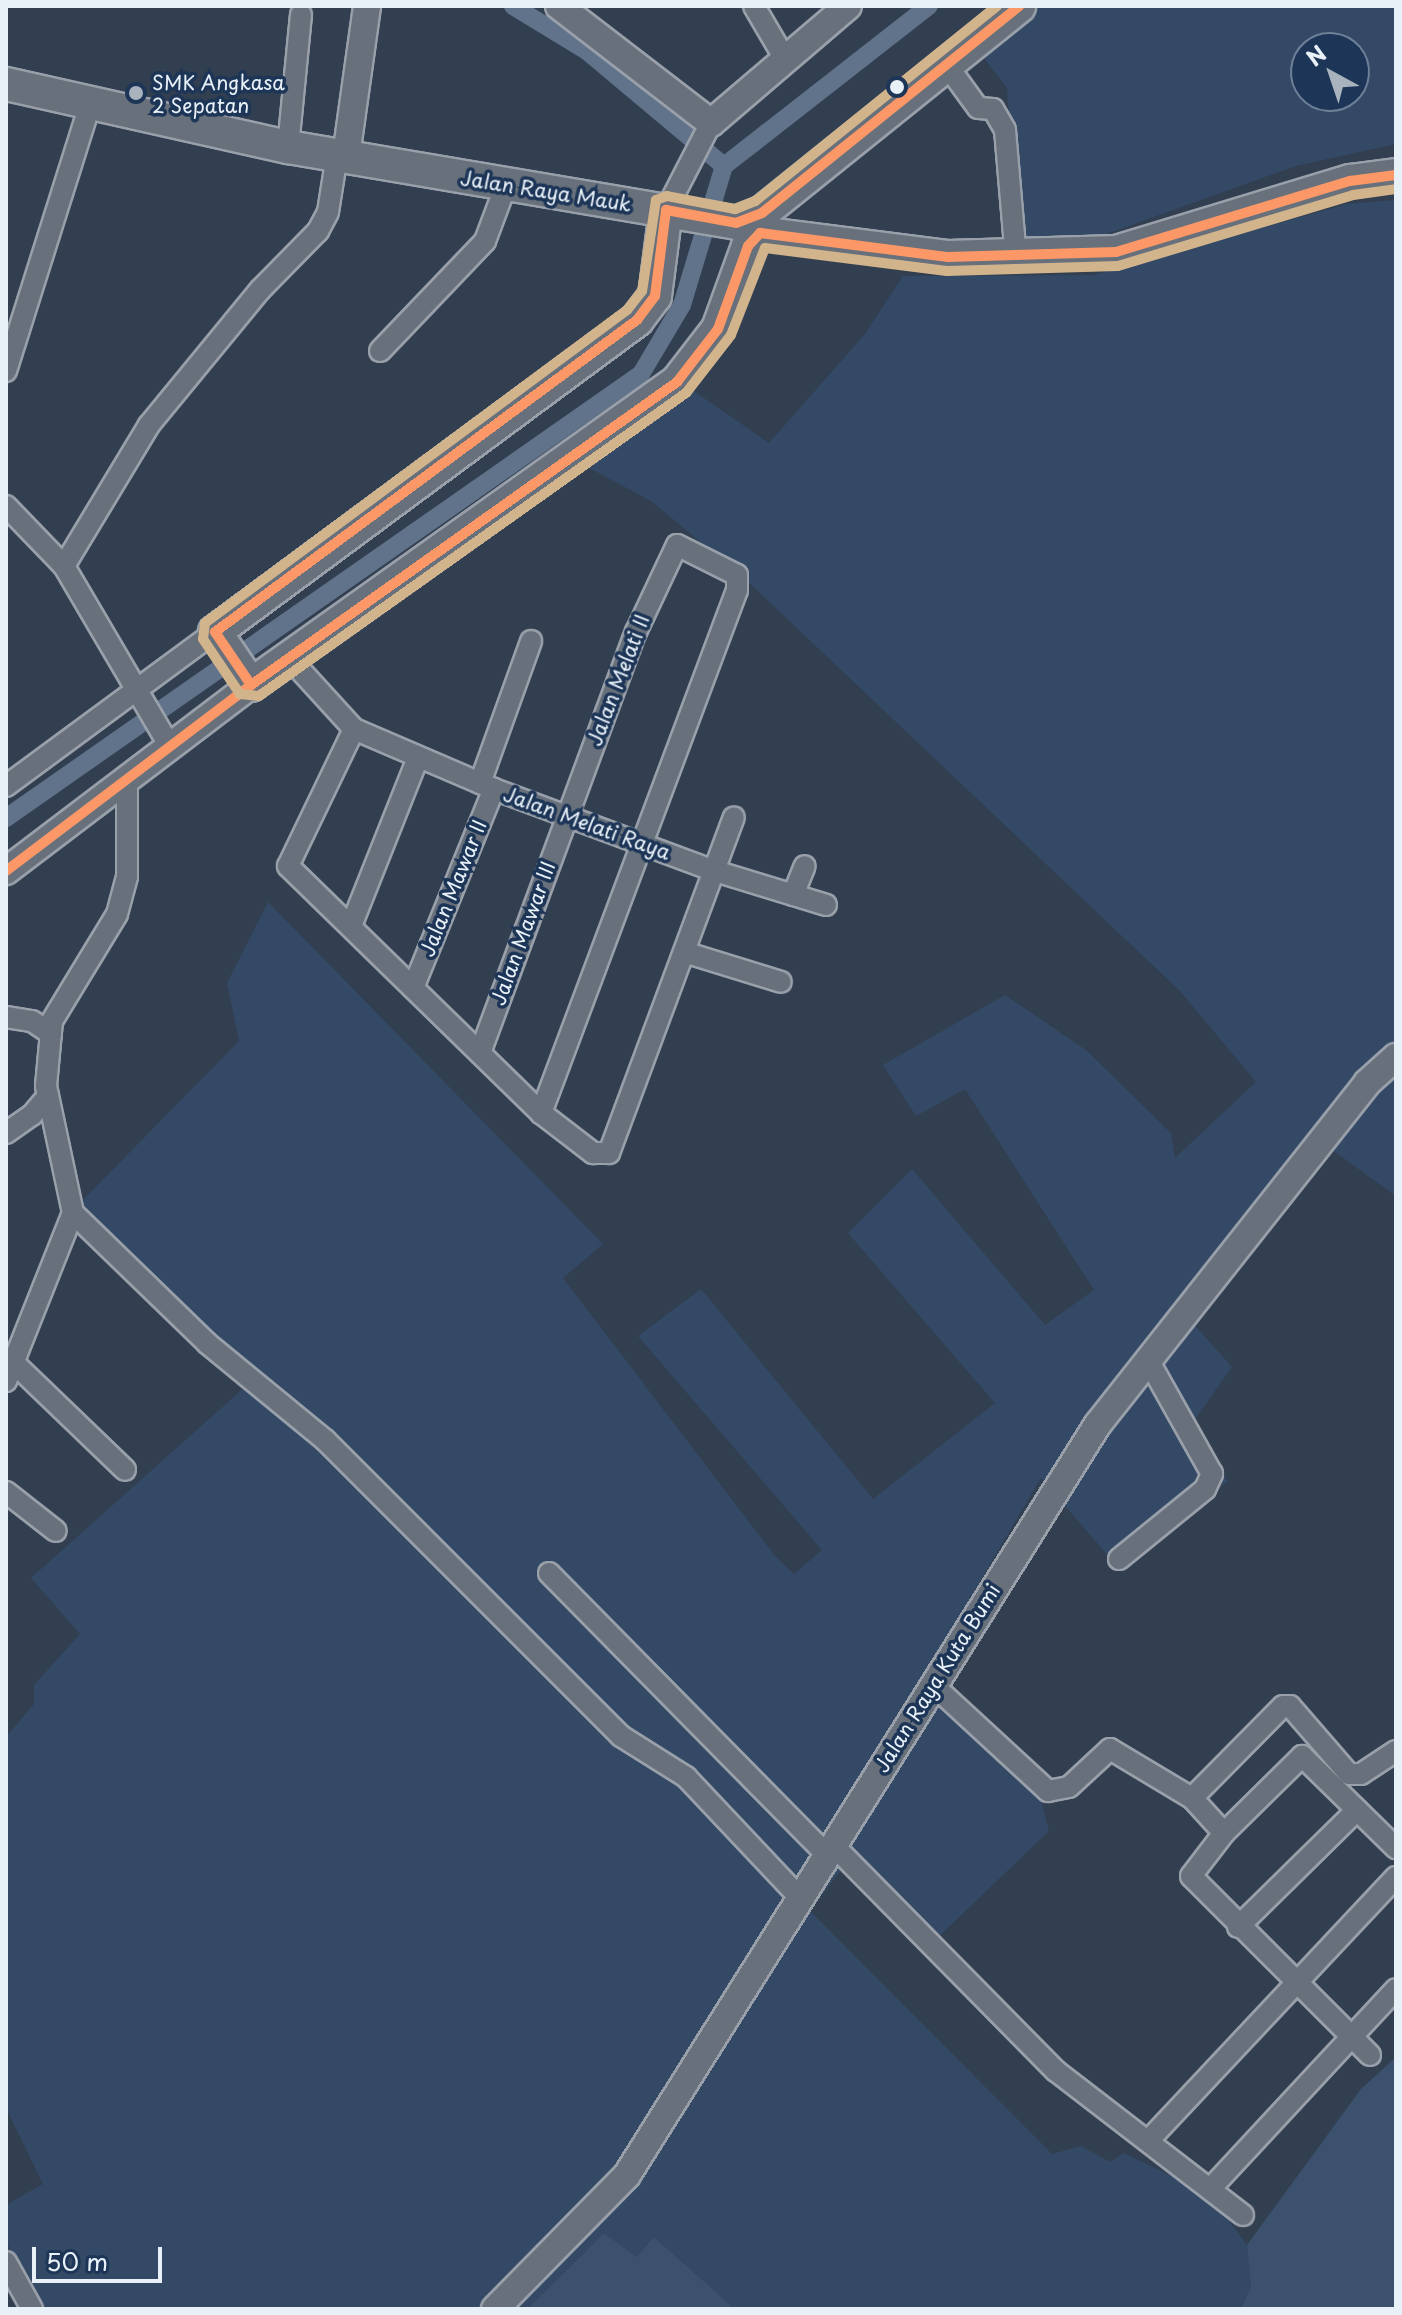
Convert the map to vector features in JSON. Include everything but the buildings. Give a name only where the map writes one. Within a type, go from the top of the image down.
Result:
[{"type":"main road","points":[[673,206],[655,296],[637,320],[218,636],[247,679],[290,659],[677,382],[718,329],[748,246],[748,228],[762,213],[1019,6]]},
{"type":"main road","name":"Jalan Raya Mauk","points":[[6,84],[288,147],[506,185],[673,206],[748,228],[922,255],[1016,258],[1116,252],[1350,181],[1396,175]]},
{"type":"street","points":[[64,566],[149,425],[260,290],[318,231],[328,212],[342,156],[367,6]]},
{"type":"street","points":[[559,6],[707,131]]},
{"type":"street","points":[[754,6],[785,59]]},
{"type":"street","points":[[673,206],[707,131],[848,6]]},
{"type":"street","points":[[288,147],[301,15]]},
{"type":"street","points":[[946,64],[978,108],[993,109],[1005,130],[1016,258]]},
{"type":"street","points":[[6,371],[90,104]]},
{"type":"street","points":[[380,351],[485,241],[506,185]]},
{"type":"street","points":[[6,506],[64,566],[164,738]]},
{"type":"street","name":"Jalan Melati II","points":[[565,814],[674,547],[737,575],[737,590],[642,841]]},
{"type":"street","points":[[6,784],[218,636]]},
{"type":"street","name":"Jalan Mawar II","points":[[413,988],[487,786],[531,641]]},
{"type":"street","points":[[290,659],[354,729],[288,864],[541,1113],[593,1153],[608,1156],[687,953],[734,817]]},
{"type":"street","points":[[6,871],[127,778],[164,738],[247,679]]},
{"type":"street","name":"Jalan Melati Raya","points":[[354,729],[487,786],[642,841],[715,871],[826,905]]},
{"type":"street","points":[[351,926],[418,758]]},
{"type":"street","points":[[125,1470],[10,1372],[73,1213],[48,1096],[52,1021],[117,914],[127,876],[127,778]]},
{"type":"street","name":"Jalan Mawar III","points":[[480,1053],[565,814]]},
{"type":"street","points":[[541,1113],[642,841]]},
{"type":"street","points":[[793,895],[805,866]]},
{"type":"street","points":[[687,953],[781,982]]},
{"type":"street","points":[[6,1017],[32,1021],[51,1034]]},
{"type":"street","name":"Jalan Raya Kuta Bumi","points":[[495,2309],[627,2175],[932,1684],[1098,1424],[1367,1083],[1396,1057]]},
{"type":"street","points":[[6,1133],[32,1115],[48,1096]]},
{"type":"street","points":[[73,1213],[207,1343],[325,1440],[621,1736],[686,1777],[801,1899]]},
{"type":"street","points":[[1119,1559],[1205,1489],[1212,1474],[1148,1360]]},
{"type":"street","points":[[6,1492],[56,1531]]},
{"type":"street","points":[[549,1573],[1056,2071],[1212,2187],[1243,2215]]},
{"type":"street","points":[[932,1684],[1048,1791],[1069,1787],[1110,1749],[1192,1798],[1224,1833]]},
{"type":"street","points":[[1192,1798],[1283,1706],[1290,1706],[1349,1774],[1361,1774],[1396,1751]]},
{"type":"street","points":[[1370,2055],[1238,1927],[1191,1876],[1224,1833],[1302,1756],[1396,1848]]},
{"type":"street","points":[[1238,1927],[1357,1810]]},
{"type":"street","points":[[1148,2141],[1396,1877]]},
{"type":"street","points":[[1212,2187],[1396,1989]]},
{"type":"street","points":[[6,2262],[14,2292],[32,2309]]},
{"type":"shaded area","points":[[1042,6],[1396,6],[1396,144],[1296,166],[1090,240],[1018,245],[1007,88],[980,53]]},
{"type":"shaded area","points":[[1396,200],[1396,1196],[1313,1136],[1174,1302],[1232,1367],[1186,1432],[1228,1481],[1117,1566],[1041,1478],[920,1683],[1041,1801],[1049,1831],[931,1944],[847,1862],[810,1911],[1052,2154],[1081,2146],[1110,2162],[1124,2153],[1209,2194],[1247,2245],[1251,2287],[1241,2309],[735,2309],[654,2237],[636,2258],[604,2233],[527,2309],[38,2309],[6,2241],[6,2205],[43,2184],[6,2108],[6,1737],[34,1704],[34,1685],[80,1634],[31,1578],[255,1378],[78,1205],[239,1041],[227,983],[268,902],[603,1244],[563,1278],[775,1556],[794,1574],[822,1550],[638,1336],[701,1289],[873,1499],[995,1403],[848,1233],[912,1169],[1045,1325],[1094,1290],[965,1089],[916,1116],[883,1065],[1005,995],[1086,1050],[1171,1133],[1175,1158],[1256,1082],[1180,991],[744,578],[651,501],[563,454],[672,376],[769,443],[865,334],[903,276],[1094,275],[1347,204]]},
{"type":"shaded area","points":[[1396,2057],[1396,2309],[1241,2309],[1251,2287],[1247,2245],[1361,2089]]},
{"type":"shaded area","points":[[604,2233],[636,2257],[654,2237],[735,2309],[527,2309]]},
{"type":"waterway","points":[[513,6],[587,51],[724,166]]},
{"type":"waterway","points":[[724,166],[929,6]]},
{"type":"waterway","points":[[6,818],[641,374],[682,305],[724,166]]},
{"type":"transit line","points":[[997,6],[755,201],[735,209],[667,196],[656,200],[642,291],[627,310],[205,623],[203,639],[240,694],[259,696],[686,393],[731,335],[765,248],[947,271],[1118,266],[1353,195],[1396,189]]},
{"type":"transit line","points":[[251,685],[215,632],[637,320],[655,296],[666,210],[736,223],[762,213],[1019,6]]},
{"type":"transit line","points":[[6,871],[251,685],[677,382],[718,329],[748,246],[760,233],[948,257],[1116,252],[1350,181],[1396,175]]},
{"type":"place","name":"SMK Angkasa 2 Sepatan","points":[[136,93]]}]
